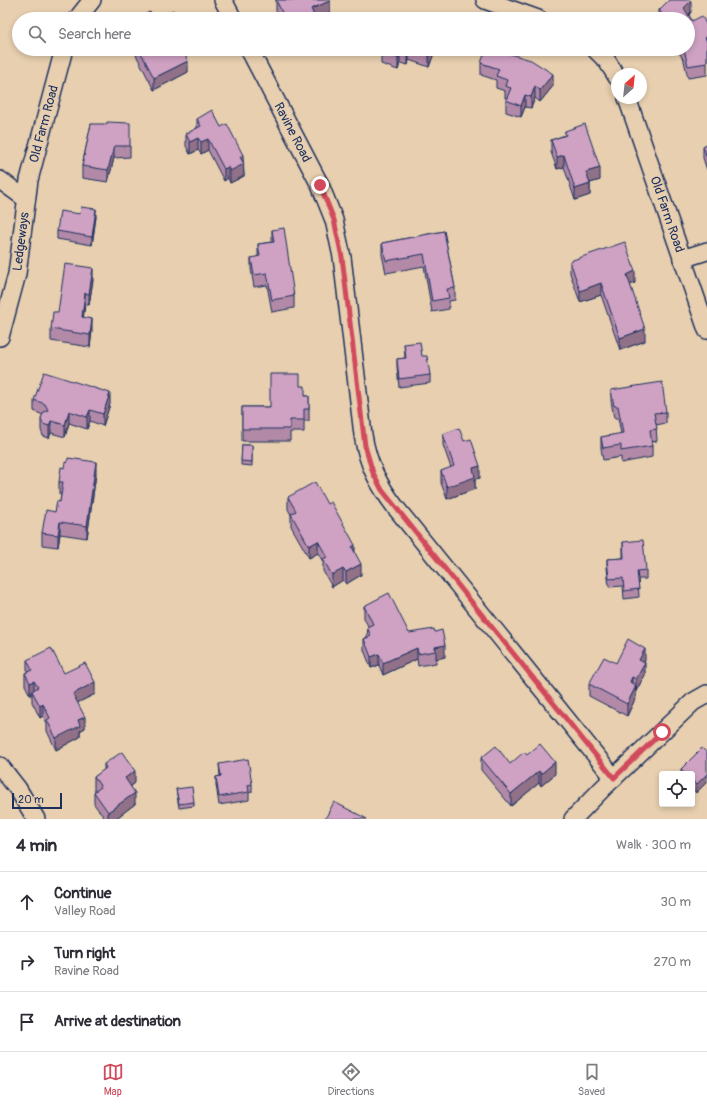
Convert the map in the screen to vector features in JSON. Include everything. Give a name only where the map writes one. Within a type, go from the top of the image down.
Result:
[{"type":"street","points":[[83,12],[92,0]]},
{"type":"street","points":[[223,0],[229,12]]},
{"type":"street","points":[[485,0],[518,12]]},
{"type":"street","name":"Old Farm Road","points":[[26,199],[62,56]]},
{"type":"street","name":"Ravine Road","points":[[253,56],[320,185],[334,220],[342,257],[363,435],[370,465],[377,481],[396,508],[614,778]]},
{"type":"street","points":[[601,56],[611,69]]},
{"type":"street","name":"Old Farm Road","points":[[629,104],[707,330]]},
{"type":"street","name":"Ledgeways","points":[[0,180],[26,199],[21,252],[17,274],[0,337]]},
{"type":"street","points":[[682,259],[707,251]]},
{"type":"street","points":[[573,819],[614,778],[700,698],[707,681]]},
{"type":"street","points":[[0,766],[18,789],[36,819]]},
{"type":"building","points":[[276,0],[330,0],[311,9],[312,12],[282,12]]},
{"type":"building","points":[[669,0],[691,1],[684,8],[686,12],[661,12],[659,10]]},
{"type":"building","points":[[702,16],[707,26],[707,37],[705,37],[707,42],[707,63],[688,66],[686,56],[695,56],[695,20]]},
{"type":"building","points":[[143,56],[186,56],[188,61],[154,78]]},
{"type":"building","points":[[484,56],[517,56],[531,60],[553,74],[540,90],[535,86],[531,97],[525,95],[521,106],[506,100],[511,88],[505,86],[507,80],[496,76],[499,69],[481,63]]},
{"type":"building","points":[[212,110],[221,127],[227,124],[243,155],[240,157],[244,164],[230,171],[228,167],[224,169],[208,139],[201,142],[198,138],[190,142],[186,134],[201,126],[197,119]]},
{"type":"building","points":[[107,122],[130,123],[130,146],[114,146],[108,170],[82,166],[91,124],[107,124]]},
{"type":"building","points":[[585,124],[600,168],[586,172],[590,184],[575,189],[564,155],[557,157],[551,140],[566,135],[565,131]]},
{"type":"building","points":[[707,144],[707,158],[703,146]]},
{"type":"building","points":[[81,207],[96,209],[92,237],[57,231],[60,211],[80,214]]},
{"type":"building","points":[[284,228],[294,296],[272,300],[267,273],[254,275],[251,258],[260,256],[258,244],[274,242],[272,230]]},
{"type":"building","points":[[444,231],[455,288],[447,289],[449,298],[432,301],[424,254],[386,261],[382,243]]},
{"type":"building","points":[[625,242],[635,271],[627,275],[645,329],[620,338],[601,283],[580,291],[570,261]]},
{"type":"building","points":[[65,264],[93,268],[89,294],[85,293],[82,317],[92,319],[90,335],[51,329],[53,312],[58,312]]},
{"type":"building","points":[[420,342],[422,356],[427,356],[430,375],[399,379],[397,359],[406,358],[404,344]]},
{"type":"building","points":[[44,372],[110,393],[103,414],[90,410],[87,417],[69,411],[65,425],[51,421],[49,426],[43,424],[41,418],[44,412],[48,410],[45,404],[34,400]]},
{"type":"building","points":[[270,374],[300,374],[300,386],[305,386],[305,396],[309,396],[309,409],[304,409],[304,420],[290,420],[290,429],[242,429],[242,407],[270,407]]},
{"type":"building","points":[[662,382],[666,412],[654,413],[657,429],[650,430],[652,446],[621,451],[621,445],[603,448],[601,437],[623,433],[618,406],[614,406],[611,390]]},
{"type":"building","points":[[459,428],[464,441],[471,439],[480,466],[473,468],[475,477],[447,487],[441,471],[454,466],[443,434]]},
{"type":"building","points":[[242,445],[252,445],[252,462],[241,461]]},
{"type":"building","points":[[68,458],[96,462],[87,526],[60,522],[58,535],[42,533],[46,510],[55,512],[57,501],[60,502],[63,482],[59,482],[61,467],[64,468],[65,462],[67,463]]},
{"type":"building","points":[[315,482],[327,504],[331,502],[355,545],[352,547],[361,564],[346,572],[343,569],[332,575],[323,559],[327,557],[318,541],[309,546],[291,514],[296,511],[288,497]]},
{"type":"building","points":[[643,540],[646,570],[637,571],[639,589],[624,591],[623,578],[609,579],[607,559],[624,558],[623,542]]},
{"type":"building","points":[[389,593],[409,633],[434,629],[435,632],[442,630],[445,645],[435,647],[436,651],[418,654],[417,648],[383,663],[379,654],[371,657],[364,639],[371,636],[367,627],[373,624],[364,606]]},
{"type":"building","points":[[628,639],[645,649],[639,660],[645,663],[636,679],[632,677],[630,682],[636,686],[627,704],[589,684],[604,657],[616,663]]},
{"type":"building","points":[[51,648],[64,673],[85,663],[95,682],[73,694],[85,717],[78,720],[80,726],[56,738],[47,720],[50,718],[43,704],[40,706],[32,691],[38,687],[34,681],[30,683],[25,673],[32,670],[27,660]]},
{"type":"building","points":[[540,744],[555,762],[541,774],[539,771],[511,794],[481,758],[496,746],[510,764],[524,752],[527,755]]},
{"type":"building","points":[[702,748],[707,753],[707,774],[696,785],[695,771],[683,771],[681,769]]},
{"type":"building","points":[[122,752],[135,771],[125,778],[135,793],[108,812],[94,792],[101,787],[94,777],[106,768],[104,764]]},
{"type":"building","points":[[248,759],[252,784],[248,785],[249,792],[219,797],[216,777],[221,776],[219,764]]},
{"type":"building","points":[[192,787],[194,802],[179,804],[176,789]]},
{"type":"building","points":[[334,802],[367,819],[325,819]]},
{"type":"route","points":[[320,185],[334,220],[342,257],[365,446],[373,473],[382,490],[614,778],[662,732]]}]
